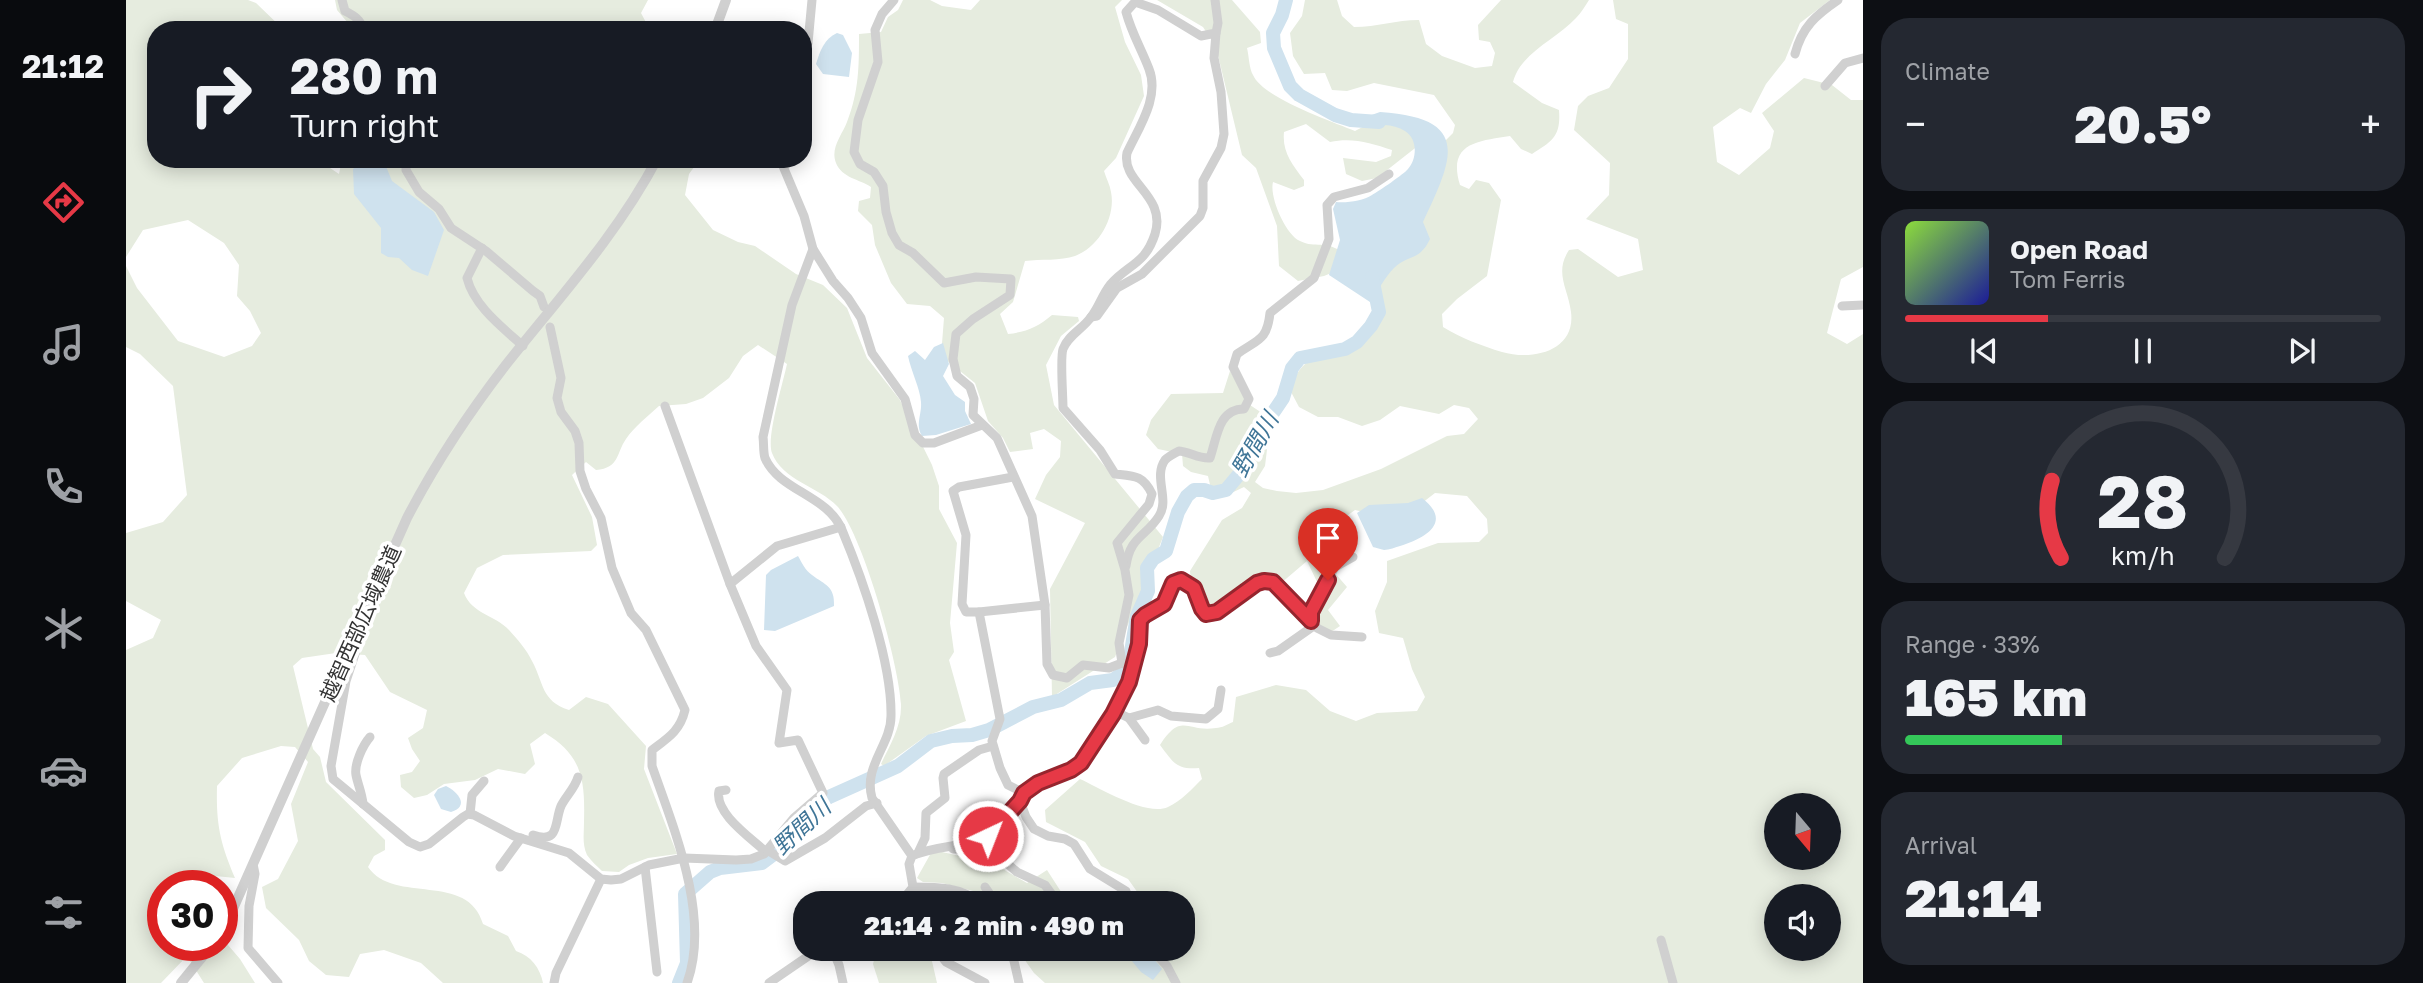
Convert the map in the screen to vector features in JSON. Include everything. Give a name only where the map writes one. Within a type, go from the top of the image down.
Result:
[{"type":"street","points":[[342,0],[345,11],[355,16],[358,21]]},
{"type":"street","points":[[718,21],[726,0]]},
{"type":"street","points":[[810,21],[812,0]]},
{"type":"street","points":[[894,0],[882,13],[874,30],[878,62],[858,121],[854,152],[860,164],[874,172],[883,186],[891,233],[899,245],[913,253],[944,283],[976,277],[1011,279],[1010,295],[973,319],[956,334],[953,359],[957,376],[970,387],[974,399],[973,415],[997,438],[1032,516],[1045,606],[1047,664],[1053,675],[1067,678],[1083,665],[1109,668],[1122,663],[1134,668]]},
{"type":"street","points":[[1091,317],[1097,316],[1117,288],[1142,274],[1200,216],[1203,208],[1203,181],[1221,148],[1224,134],[1221,92],[1214,58],[1218,23],[1215,0]]},
{"type":"street","points":[[1794,54],[1811,19],[1838,0]]},
{"type":"street","points":[[1122,663],[1119,643],[1129,595],[1125,570],[1116,544],[1149,504],[1152,494],[1146,482],[1115,474],[1100,450],[1063,408],[1062,351],[1071,336],[1091,317],[1100,297],[1112,282],[1139,262],[1149,249],[1156,230],[1156,210],[1146,192],[1128,170],[1125,161],[1149,104],[1153,82],[1133,36],[1126,12],[1135,2],[1177,20],[1201,36],[1216,33]]},
{"type":"street","points":[[1825,86],[1845,64],[1863,58]]},
{"type":"street","points":[[406,168],[419,192],[439,209],[452,228],[482,248],[540,296],[544,307]]},
{"type":"street","name":"越智西部広域農道","points":[[238,898],[407,518],[429,477],[461,426],[599,249],[651,168]]},
{"type":"street","points":[[784,168],[804,216],[813,249],[861,318],[872,354],[905,399],[915,435],[923,443],[934,443],[982,425]]},
{"type":"street","points":[[1125,570],[1128,551],[1161,514],[1163,499],[1160,474],[1165,460],[1179,451],[1202,459],[1210,458],[1224,415],[1233,409],[1244,409],[1249,399],[1233,367],[1237,354],[1268,330],[1270,313],[1314,278],[1329,239],[1328,205],[1334,197],[1368,188],[1389,174]]},
{"type":"street","points":[[482,248],[467,278],[471,289],[498,323],[523,346]]},
{"type":"street","points":[[813,249],[792,305],[763,437],[764,457],[774,472],[831,511],[841,527],[877,632],[891,699],[891,720],[871,772],[869,788],[872,797],[915,855]]},
{"type":"street","points":[[1842,306],[1863,304]]},
{"type":"street","points":[[550,327],[561,378],[557,398],[561,412],[575,431],[579,443],[580,471],[601,518],[612,568],[631,613],[646,630],[685,710],[676,732],[652,750],[652,766],[684,858],[693,915],[694,965],[687,983]]},
{"type":"street","points":[[354,637],[359,642],[346,681],[331,766],[333,779],[409,842],[420,847],[429,844],[470,814],[487,820],[514,836],[569,853],[601,879],[621,879],[645,867],[684,858],[751,859],[767,851],[794,818],[823,793],[798,740],[779,743],[787,690],[756,646],[730,584],[665,406]]},
{"type":"street","points":[[1013,477],[959,487],[953,491],[965,535],[962,604],[967,612],[1045,606]]},
{"type":"street","points":[[730,584],[777,545],[841,527]]},
{"type":"street","points":[[1313,623],[1311,612],[1335,567],[1353,556]]},
{"type":"street","points":[[915,855],[928,849],[965,844],[988,836],[1038,783],[1071,770],[1081,763],[1114,711],[1134,668],[1140,620],[1164,604],[1173,583],[1181,580],[1194,588],[1206,614],[1217,612],[1257,583],[1273,582],[1313,623],[1331,635],[1362,637]]},
{"type":"street","points":[[979,612],[1000,719],[992,741],[1008,785],[1022,797],[1026,817],[1034,829],[1074,844],[1090,869],[1125,891]]},
{"type":"street","points":[[1270,653],[1278,651],[1313,623]]},
{"type":"street","points":[[1129,719],[1158,710],[1171,716],[1206,719],[1218,709],[1221,690]]},
{"type":"street","points":[[1114,711],[1129,719],[1145,740]]},
{"type":"street","points":[[363,804],[356,772],[370,737]]},
{"type":"street","points":[[910,891],[913,887],[909,864],[925,838],[926,813],[945,798],[944,774],[979,750],[993,746]]},
{"type":"street","points":[[500,867],[523,839],[532,835],[546,837],[556,830],[560,810],[578,777]]},
{"type":"street","points":[[470,814],[471,795],[484,781]]},
{"type":"street","points":[[726,790],[719,791],[722,810],[767,851],[785,861],[846,824],[866,806],[877,803]]},
{"type":"street","points":[[945,847],[964,851],[992,850],[1017,872],[1045,884],[1050,891]]},
{"type":"street","points":[[253,864],[255,874],[249,906],[248,948],[278,983]]},
{"type":"street","points":[[645,867],[657,972]]},
{"type":"street","points":[[554,983],[556,973],[601,879]]},
{"type":"street","points":[[913,887],[947,887],[958,891]]},
{"type":"street","points":[[985,887],[988,891]]},
{"type":"street","points":[[1661,940],[1673,983]]},
{"type":"street","points":[[181,983],[199,961]]},
{"type":"street","points":[[769,983],[801,961]]},
{"type":"street","points":[[837,961],[843,983]]},
{"type":"street","points":[[945,961],[985,983]]},
{"type":"street","points":[[1013,961],[1019,983]]},
{"type":"street","points":[[1162,961],[1176,983]]},
{"type":"shaded area","points":[[126,0],[248,0],[256,3],[275,21],[147,21],[147,168],[330,168],[339,174],[340,168],[693,168],[689,174],[685,195],[713,230],[738,242],[755,246],[796,274],[823,285],[847,308],[867,358],[900,400],[932,465],[939,486],[939,509],[957,543],[950,623],[954,652],[949,660],[966,721],[926,736],[884,766],[881,764],[897,728],[901,704],[894,661],[878,601],[858,543],[837,506],[792,477],[772,453],[773,423],[787,364],[758,345],[743,356],[729,378],[703,398],[686,404],[659,406],[629,435],[609,466],[596,470],[586,462],[572,475],[592,517],[597,545],[591,551],[503,555],[477,568],[464,593],[472,606],[503,625],[518,641],[530,657],[544,690],[553,702],[569,710],[586,697],[608,704],[646,746],[644,769],[677,854],[648,858],[619,872],[602,871],[587,855],[584,847],[584,794],[579,771],[567,751],[545,733],[530,744],[535,764],[525,774],[498,769],[475,780],[444,784],[427,795],[414,798],[401,787],[400,775],[412,772],[420,761],[408,738],[423,728],[427,710],[390,692],[365,655],[336,653],[302,658],[293,666],[313,749],[320,757],[326,782],[385,840],[385,850],[374,856],[368,867],[380,878],[395,884],[462,898],[475,908],[483,924],[508,936],[516,951],[530,959],[540,972],[543,983],[443,983],[421,963],[384,950],[360,954],[349,977],[326,975],[309,961],[299,940],[266,908],[262,887],[278,879],[298,841],[291,804],[308,762],[295,747],[281,746],[242,758],[217,786],[220,833],[232,870],[147,870],[147,961],[182,961],[161,983],[126,983],[126,650],[153,638],[161,620],[126,601],[126,533],[163,522],[187,495],[173,386],[140,354],[126,347],[126,266],[137,288],[178,341],[224,357],[252,346],[261,333],[250,311],[237,296],[239,265],[224,243],[188,220],[143,230],[126,257]]},
{"type":"shaded area","points":[[335,0],[648,0],[641,13],[645,21],[346,21],[337,10]]},
{"type":"shaded area","points":[[903,0],[930,0],[942,6],[971,10],[980,0],[1122,0],[1115,7],[1125,42],[1141,75],[1144,96],[1116,158],[1104,171],[1112,202],[1104,230],[1091,246],[1075,256],[1025,261],[1013,302],[1000,314],[1008,334],[1032,328],[1052,315],[1078,317],[1079,321],[1061,336],[1046,365],[1054,405],[1163,537],[1115,657],[1052,697],[1050,589],[1085,523],[1035,499],[1046,475],[1060,457],[1061,441],[1044,429],[1030,433],[1033,449],[1010,452],[1003,438],[988,421],[975,383],[941,356],[944,318],[930,306],[907,304],[891,283],[875,245],[872,225],[858,211],[859,201],[870,198],[871,187],[842,172],[836,163],[834,152],[851,111],[856,89],[859,34],[881,32],[888,17],[898,10]]},
{"type":"shaded area","points":[[1157,0],[1232,0],[1260,32],[1261,43],[1247,48],[1253,75],[1259,84],[1299,108],[1355,131],[1378,119],[1402,122],[1419,145],[1377,178],[1362,181],[1346,174],[1343,158],[1376,162],[1391,156],[1392,150],[1354,140],[1330,142],[1306,124],[1284,132],[1286,152],[1304,180],[1304,186],[1294,190],[1273,182],[1276,206],[1284,224],[1300,241],[1331,246],[1343,253],[1336,271],[1298,281],[1279,266],[1277,226],[1256,168],[1242,155],[1216,47],[1203,27]]},
{"type":"shaded area","points":[[1305,0],[1337,0],[1342,16],[1354,27],[1419,20],[1426,44],[1442,56],[1475,68],[1492,66],[1495,53],[1490,42],[1479,40],[1478,25],[1501,0],[1589,0],[1568,26],[1523,62],[1513,82],[1542,103],[1559,110],[1559,126],[1554,137],[1532,154],[1521,149],[1510,136],[1487,140],[1468,147],[1458,160],[1460,185],[1469,189],[1476,180],[1489,183],[1501,200],[1487,276],[1442,314],[1443,327],[1494,350],[1527,355],[1550,350],[1567,336],[1571,325],[1571,312],[1562,273],[1569,250],[1578,249],[1618,277],[1643,270],[1638,239],[1586,219],[1609,195],[1610,163],[1574,130],[1578,106],[1588,96],[1609,88],[1628,59],[1628,24],[1616,19],[1613,0],[1830,0],[1800,23],[1785,60],[1766,84],[1751,113],[1740,108],[1713,127],[1717,162],[1739,175],[1770,148],[1774,131],[1762,113],[1804,78],[1832,85],[1851,100],[1863,100],[1863,267],[1841,279],[1827,333],[1847,344],[1863,334],[1863,983],[1045,983],[1026,961],[1195,961],[1195,891],[1137,891],[1128,879],[1101,866],[1085,842],[1046,822],[1045,810],[1080,779],[1136,805],[1159,809],[1168,807],[1202,779],[1199,768],[1185,768],[1168,756],[1160,745],[1168,735],[1180,726],[1206,729],[1227,725],[1233,722],[1236,697],[1276,685],[1306,690],[1330,711],[1356,721],[1377,713],[1417,711],[1425,697],[1412,669],[1403,638],[1379,633],[1375,611],[1387,582],[1387,561],[1438,543],[1479,542],[1488,533],[1487,519],[1467,496],[1435,493],[1413,510],[1372,514],[1355,510],[1309,543],[1347,587],[1328,610],[1340,626],[1325,636],[1301,620],[1319,586],[1307,561],[1280,584],[1240,589],[1216,610],[1193,608],[1190,571],[1222,520],[1242,508],[1251,493],[1244,487],[1225,496],[1211,489],[1208,476],[1191,472],[1183,466],[1182,454],[1158,449],[1146,435],[1151,420],[1171,394],[1223,393],[1230,371],[1250,405],[1259,411],[1270,425],[1265,466],[1255,482],[1263,488],[1296,493],[1323,490],[1381,469],[1447,436],[1464,434],[1478,419],[1469,408],[1454,405],[1439,414],[1400,406],[1380,420],[1362,426],[1338,417],[1318,417],[1299,407],[1290,390],[1300,370],[1312,359],[1350,349],[1374,311],[1369,291],[1443,143],[1453,133],[1455,125],[1434,95],[1374,83],[1347,91],[1332,90],[1325,73],[1304,74],[1293,56],[1290,33],[1302,16]]},
{"type":"shaded area","points":[[931,853],[988,855],[1006,871],[1027,883],[1047,870],[1061,891],[973,891],[942,883],[923,882],[917,878]]},
{"type":"shaded area","points":[[238,957],[255,983],[204,983],[190,961],[238,961]]},
{"type":"shaded area","points":[[874,961],[932,961],[937,983],[879,983]]},
{"type":"water","points":[[837,33],[843,35],[852,53],[849,77],[823,74],[816,64],[826,42]]},
{"type":"water","points":[[1380,112],[1409,116],[1429,123],[1442,132],[1447,145],[1447,160],[1423,222],[1430,239],[1422,251],[1394,268],[1370,302],[1329,275],[1340,240],[1333,209],[1336,202],[1368,197],[1406,171],[1413,160],[1414,144],[1405,131],[1390,126],[1362,124],[1363,118]]},
{"type":"water","points":[[387,168],[392,181],[434,212],[444,230],[428,276],[412,270],[399,258],[381,253],[381,228],[354,194],[353,169]]},
{"type":"water","points":[[943,343],[949,364],[943,376],[955,395],[965,402],[965,411],[971,424],[936,435],[922,436],[919,427],[920,397],[908,356],[915,351],[925,360],[934,347]]},
{"type":"water","points":[[1422,498],[1435,514],[1436,522],[1427,534],[1390,549],[1373,547],[1357,513],[1369,505],[1408,503]]},
{"type":"water","points":[[798,556],[807,571],[831,590],[834,606],[775,631],[764,630],[766,575]]},
{"type":"water","points":[[446,786],[458,795],[461,803],[451,812],[441,809],[434,795],[438,789]]},
{"type":"water","points":[[1132,961],[1156,961],[1162,969],[1153,980]]},
{"type":"waterway","name":"野間川","points":[[1286,0],[1273,33],[1274,48],[1290,86],[1299,95],[1335,115],[1351,120],[1379,122]]},
{"type":"waterway","name":"野間川","points":[[679,983],[687,963],[685,894],[710,872],[720,868],[762,863],[774,854],[812,810],[829,797],[898,766],[931,741],[989,730],[1033,707],[1061,700],[1090,683],[1113,680],[1123,673],[1130,658],[1137,616],[1148,591],[1147,568],[1153,559],[1166,551],[1178,512],[1187,496],[1194,490],[1213,493],[1226,490],[1241,472],[1258,435],[1283,398],[1292,368],[1300,358],[1345,349],[1357,342],[1371,326],[1379,312],[1372,277]]},
{"type":"route","points":[[988,836],[1024,793],[1038,783],[1071,770],[1081,763],[1113,714],[1129,682],[1139,644],[1140,620],[1164,604],[1173,583],[1181,580],[1194,588],[1206,614],[1217,612],[1257,583],[1273,582],[1311,621],[1311,612],[1328,580]]}]
